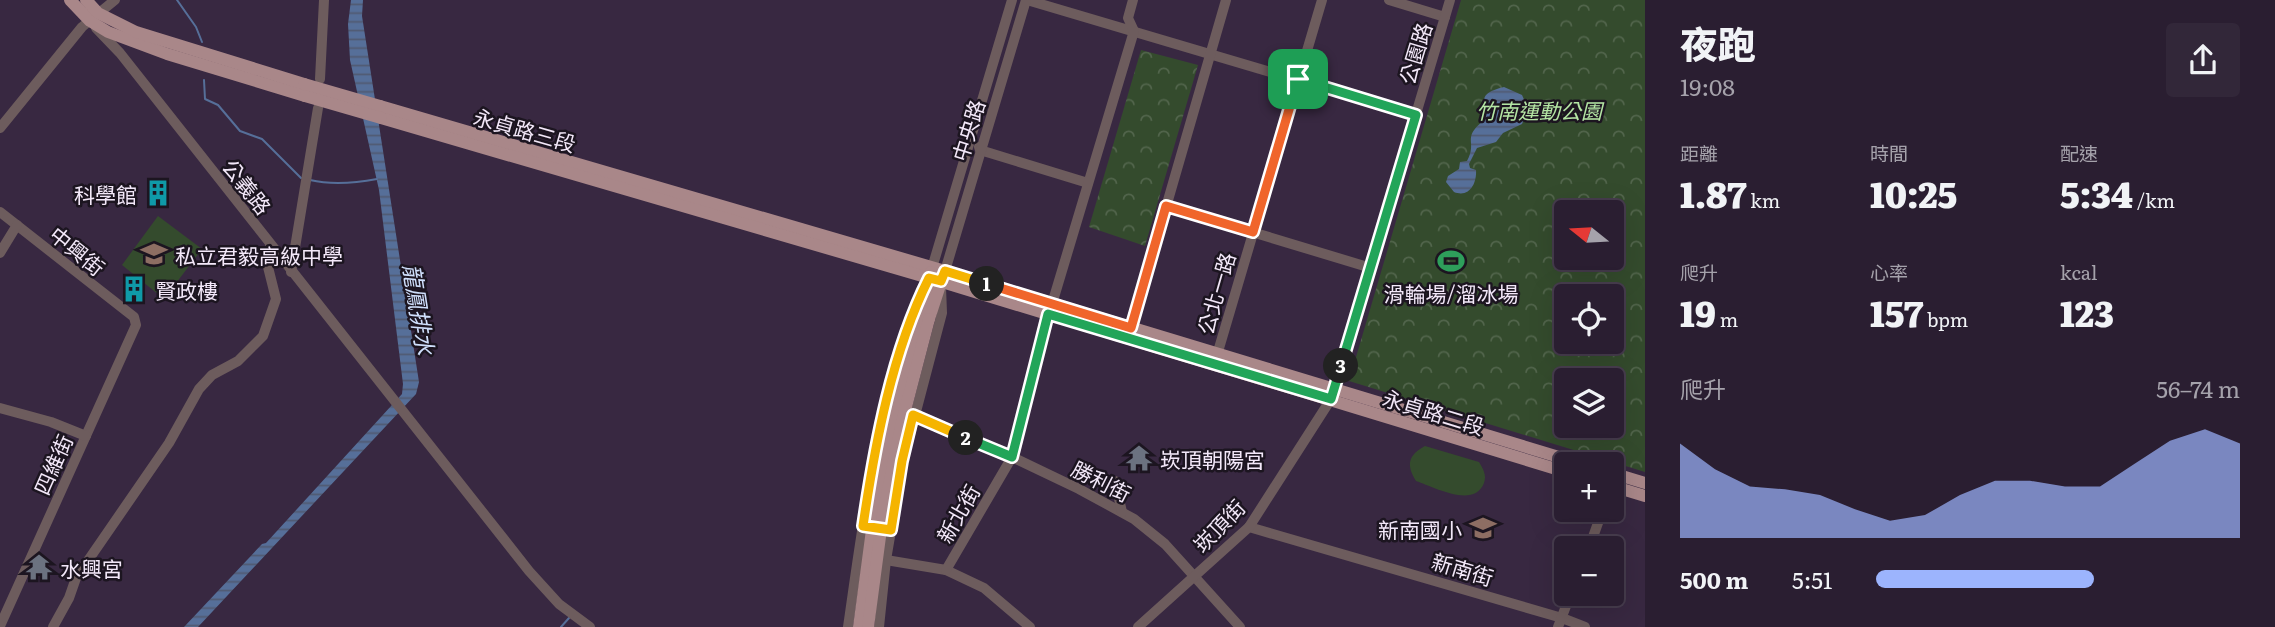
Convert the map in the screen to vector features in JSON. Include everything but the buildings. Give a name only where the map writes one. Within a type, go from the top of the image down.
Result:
[{"type":"main road","name":"公義路","points":[[69,0],[94,17]]},
{"type":"main road","name":"公義路","points":[[86,0],[94,17]]},
{"type":"main road","name":"永貞路三段","points":[[94,17],[108,32],[130,41],[937,274]]},
{"type":"main road","name":"永貞路二段","points":[[937,274],[1333,394],[1554,456]]},
{"type":"main road","points":[[859,627],[887,443],[937,274]]},
{"type":"main road","name":"永貞路二段","points":[[1050,309],[1131,328],[1171,346],[1217,355],[1554,468]]},
{"type":"main road","points":[[868,627],[883,513],[925,318]]},
{"type":"main road","points":[[1624,482],[1645,483]]},
{"type":"main road","points":[[1624,486],[1645,496]]},
{"type":"street","points":[[320,79],[324,0]]},
{"type":"street","name":"中央路","points":[[937,274],[974,128],[1012,0]]},
{"type":"street","points":[[1027,0],[1416,115]]},
{"type":"street","name":"中央路","points":[[937,274],[980,150],[1027,0]]},
{"type":"street","name":"新北街","points":[[946,570],[1012,457],[1050,309],[1133,31],[1128,18],[1133,0]]},
{"type":"street","points":[[1131,328],[1226,0]]},
{"type":"street","name":"公北一路","points":[[1217,355],[1322,0]]},
{"type":"street","points":[[1389,0],[1445,17]]},
{"type":"street","name":"公園路","points":[[1333,394],[1450,0]]},
{"type":"street","points":[[0,128],[94,17],[113,2]]},
{"type":"street","name":"公義路","points":[[94,17],[291,272],[529,571],[566,610],[590,627]]},
{"type":"street","points":[[291,272],[318,108]]},
{"type":"street","points":[[974,128],[980,150],[1088,183]]},
{"type":"street","points":[[1166,206],[1370,268]]},
{"type":"street","name":"中興街","points":[[0,212],[134,317]]},
{"type":"street","points":[[0,253],[17,225]]},
{"type":"street","points":[[53,627],[69,598],[76,578],[169,443],[199,389],[212,375],[237,361],[263,336],[276,299],[265,255],[271,246]]},
{"type":"street","points":[[879,627],[886,560],[902,461],[942,313],[937,274]]},
{"type":"street","points":[[848,627],[867,493],[891,384],[912,311],[937,274]]},
{"type":"street","name":"四維街","points":[[0,626],[136,325],[134,317]]},
{"type":"street","name":"崁頂街","points":[[1138,627],[1249,527],[1333,394]]},
{"type":"street","points":[[0,408],[51,422],[86,436]]},
{"type":"street","name":"勝利街","points":[[913,415],[1012,457],[1122,512],[1165,544],[1240,627]]},
{"type":"street","points":[[1115,481],[1122,512]]},
{"type":"street","points":[[863,524],[892,527]]},
{"type":"street","name":"新南街","points":[[1249,527],[1560,622],[1585,627]]},
{"type":"street","points":[[886,560],[946,570],[984,588],[1030,627]]},
{"type":"green space","name":"竹南運動公園","points":[[1461,0],[1645,0],[1645,472],[1624,466],[1624,452],[1580,452],[1349,381]]},
{"type":"green space","points":[[1141,50],[1198,65],[1145,246],[1089,227]]},
{"type":"green space","points":[[158,216],[202,249],[164,299],[122,265]]},
{"type":"green space","points":[[1425,446],[1479,462],[1485,477],[1479,491],[1472,494],[1453,494],[1416,481],[1410,461],[1415,453]]},
{"type":"water","points":[[351,0],[363,0],[362,16],[419,382],[416,394],[198,627],[184,627],[262,544],[266,543],[402,394],[403,384],[379,190],[350,60],[348,24]]},
{"type":"water","points":[[1504,87],[1522,95],[1526,114],[1522,124],[1503,133],[1496,142],[1477,148],[1469,164],[1470,168],[1476,170],[1473,185],[1464,193],[1454,192],[1446,182],[1448,176],[1459,169],[1460,162],[1467,161],[1471,136],[1483,121],[1484,99],[1489,92]]},
{"type":"waterway","points":[[177,0],[196,27],[202,42]]},
{"type":"waterway","points":[[204,80],[205,99],[218,105],[240,131],[262,139],[301,178]]},
{"type":"waterway","points":[[310,180],[343,183],[377,179]]},
{"type":"waterway","points":[[561,627],[569,618]]},
{"type":"place","name":"科學館","points":[[158,193]]},
{"type":"place","name":"私立君毅高級中學","points":[[154,254]]},
{"type":"place","name":"滑輪場/溜冰場","points":[[1451,261]]},
{"type":"place","name":"賢政樓","points":[[134,289]]},
{"type":"place","name":"崁頂朝陽宮","points":[[1139,458]]},
{"type":"place","name":"新南國小","points":[[1483,528]]},
{"type":"place","name":"水興宮","points":[[39,567]]},
{"type":"route","points":[[1298,79],[1416,115],[1331,399],[1048,314],[1012,457],[913,415],[902,461],[891,530],[863,526],[867,493],[891,384],[912,311],[929,278],[941,281],[945,271],[1131,328],[1166,206],[1253,232],[1298,79]]},
{"type":"water label","name":"龍鳳排水","points":[[420,309]]}]
